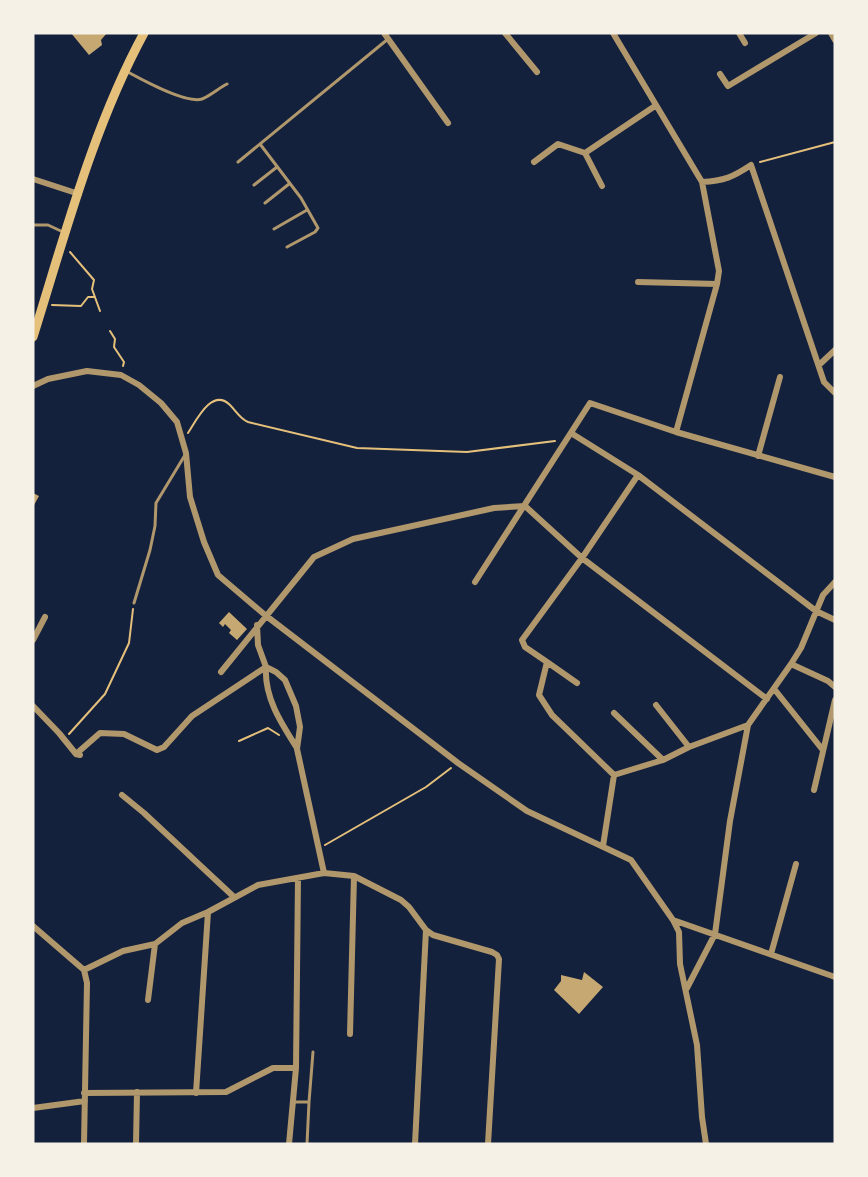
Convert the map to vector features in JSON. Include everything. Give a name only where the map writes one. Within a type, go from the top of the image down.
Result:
[{"type":"main road","points":[[33,337],[108,108],[124,70],[144,33]]},
{"type":"street","points":[[505,33],[537,72]]},
{"type":"street","points":[[613,33],[702,182],[719,271],[675,432]]},
{"type":"street","points":[[739,33],[745,43]]},
{"type":"street","points":[[720,74],[728,86],[816,33]]},
{"type":"street","points":[[831,33],[835,40]]},
{"type":"street","points":[[386,36],[448,123]]},
{"type":"street","points":[[585,153],[655,106]]},
{"type":"street","points":[[534,162],[558,144],[585,153],[602,186]]},
{"type":"street","points":[[702,182],[733,177],[751,165],[824,382],[835,393]]},
{"type":"street","points":[[33,179],[79,194]]},
{"type":"street","points":[[638,282],[717,284]]},
{"type":"street","points":[[819,365],[835,350]]},
{"type":"street","points":[[33,386],[48,379],[87,371],[121,375],[139,385],[161,403],[177,422],[186,453],[190,497],[204,542],[218,575],[266,615],[458,763],[527,811],[632,860],[679,932],[680,964],[697,1045],[705,1144]]},
{"type":"street","points":[[758,456],[780,377]]},
{"type":"street","points":[[474,582],[590,403],[675,432],[835,477]]},
{"type":"street","points":[[569,436],[638,475],[816,611],[835,620]]},
{"type":"street","points":[[577,683],[525,647],[522,640],[582,558],[638,475]]},
{"type":"street","points":[[221,672],[314,557],[353,539],[494,508],[525,506],[582,558],[767,699]]},
{"type":"street","points":[[686,988],[715,934],[730,821],[748,725],[775,690],[801,648],[823,595],[835,582]]},
{"type":"street","points":[[33,640],[45,617]]},
{"type":"street","points":[[257,625],[258,645],[266,667],[265,683],[272,704],[297,748],[324,873]]},
{"type":"street","points":[[547,662],[539,695],[552,715],[614,775]]},
{"type":"street","points":[[791,664],[828,681],[835,687]]},
{"type":"street","points":[[33,706],[78,754],[100,733],[124,734],[157,750],[164,747],[192,716],[266,667]]},
{"type":"street","points":[[266,667],[285,680],[296,706],[300,727],[297,748]]},
{"type":"street","points":[[775,690],[822,749]]},
{"type":"street","points":[[814,790],[835,700]]},
{"type":"street","points":[[656,705],[689,747]]},
{"type":"street","points":[[614,713],[663,760]]},
{"type":"street","points":[[614,775],[663,760],[689,747],[748,725]]},
{"type":"street","points":[[603,846],[614,775]]},
{"type":"street","points":[[122,795],[234,897]]},
{"type":"street","points":[[771,954],[796,864]]},
{"type":"street","points":[[84,970],[123,951],[155,944],[182,922],[208,912],[258,885],[324,873],[354,876],[401,900],[410,907],[426,930],[433,935],[497,955],[499,959],[488,1144]]},
{"type":"street","points":[[350,1034],[354,876]]},
{"type":"street","points":[[289,1144],[296,1068],[298,878]]},
{"type":"street","points":[[196,1092],[208,912]]},
{"type":"street","points":[[673,920],[835,977]]},
{"type":"street","points":[[33,926],[84,970],[87,983],[84,1144]]},
{"type":"street","points":[[416,1144],[426,930]]},
{"type":"street","points":[[148,1000],[155,944]]},
{"type":"street","points":[[84,1093],[226,1092],[273,1068],[296,1068]]},
{"type":"street","points":[[136,1144],[137,1092]]},
{"type":"street","points":[[33,1108],[85,1101]]},
{"type":"lane","points":[[238,162],[386,36]]},
{"type":"lane","points":[[124,70],[152,86],[185,97],[200,99],[227,84]]},
{"type":"lane","points":[[260,144],[308,210],[318,228],[287,248]]},
{"type":"lane","points":[[254,185],[277,167]]},
{"type":"lane","points":[[265,203],[289,184]]},
{"type":"lane","points":[[274,229],[308,210]]},
{"type":"lane","points":[[33,225],[48,225],[65,234]]},
{"type":"lane","points":[[134,603],[150,550],[155,526],[156,503],[186,453]]},
{"type":"lane","points":[[307,1144],[313,1052]]},
{"type":"lane","points":[[293,1102],[309,1102]]},
{"type":"path","points":[[751,165],[835,142]]},
{"type":"path","points":[[62,244],[94,280],[92,289],[100,311]]},
{"type":"path","points":[[43,304],[81,306],[87,297],[95,297]]},
{"type":"path","points":[[110,331],[115,339],[114,347],[124,362],[121,375]]},
{"type":"path","points":[[182,441],[206,405],[220,400],[227,402],[244,421],[357,448],[467,453],[569,436]]},
{"type":"path","points":[[64,740],[105,694],[129,643],[134,603]]},
{"type":"path","points":[[239,741],[268,728],[283,738]]},
{"type":"path","points":[[320,848],[426,787],[458,763]]},
{"type":"building","points":[[71,33],[107,33],[101,40],[102,45],[89,55]]},
{"type":"building","points":[[33,493],[39,496],[33,507]]},
{"type":"building","points":[[229,612],[247,629],[237,640],[229,633],[231,630],[225,624],[223,627],[219,623]]},
{"type":"building","points":[[584,972],[603,987],[579,1014],[554,990],[561,981],[561,975],[582,980]]}]
